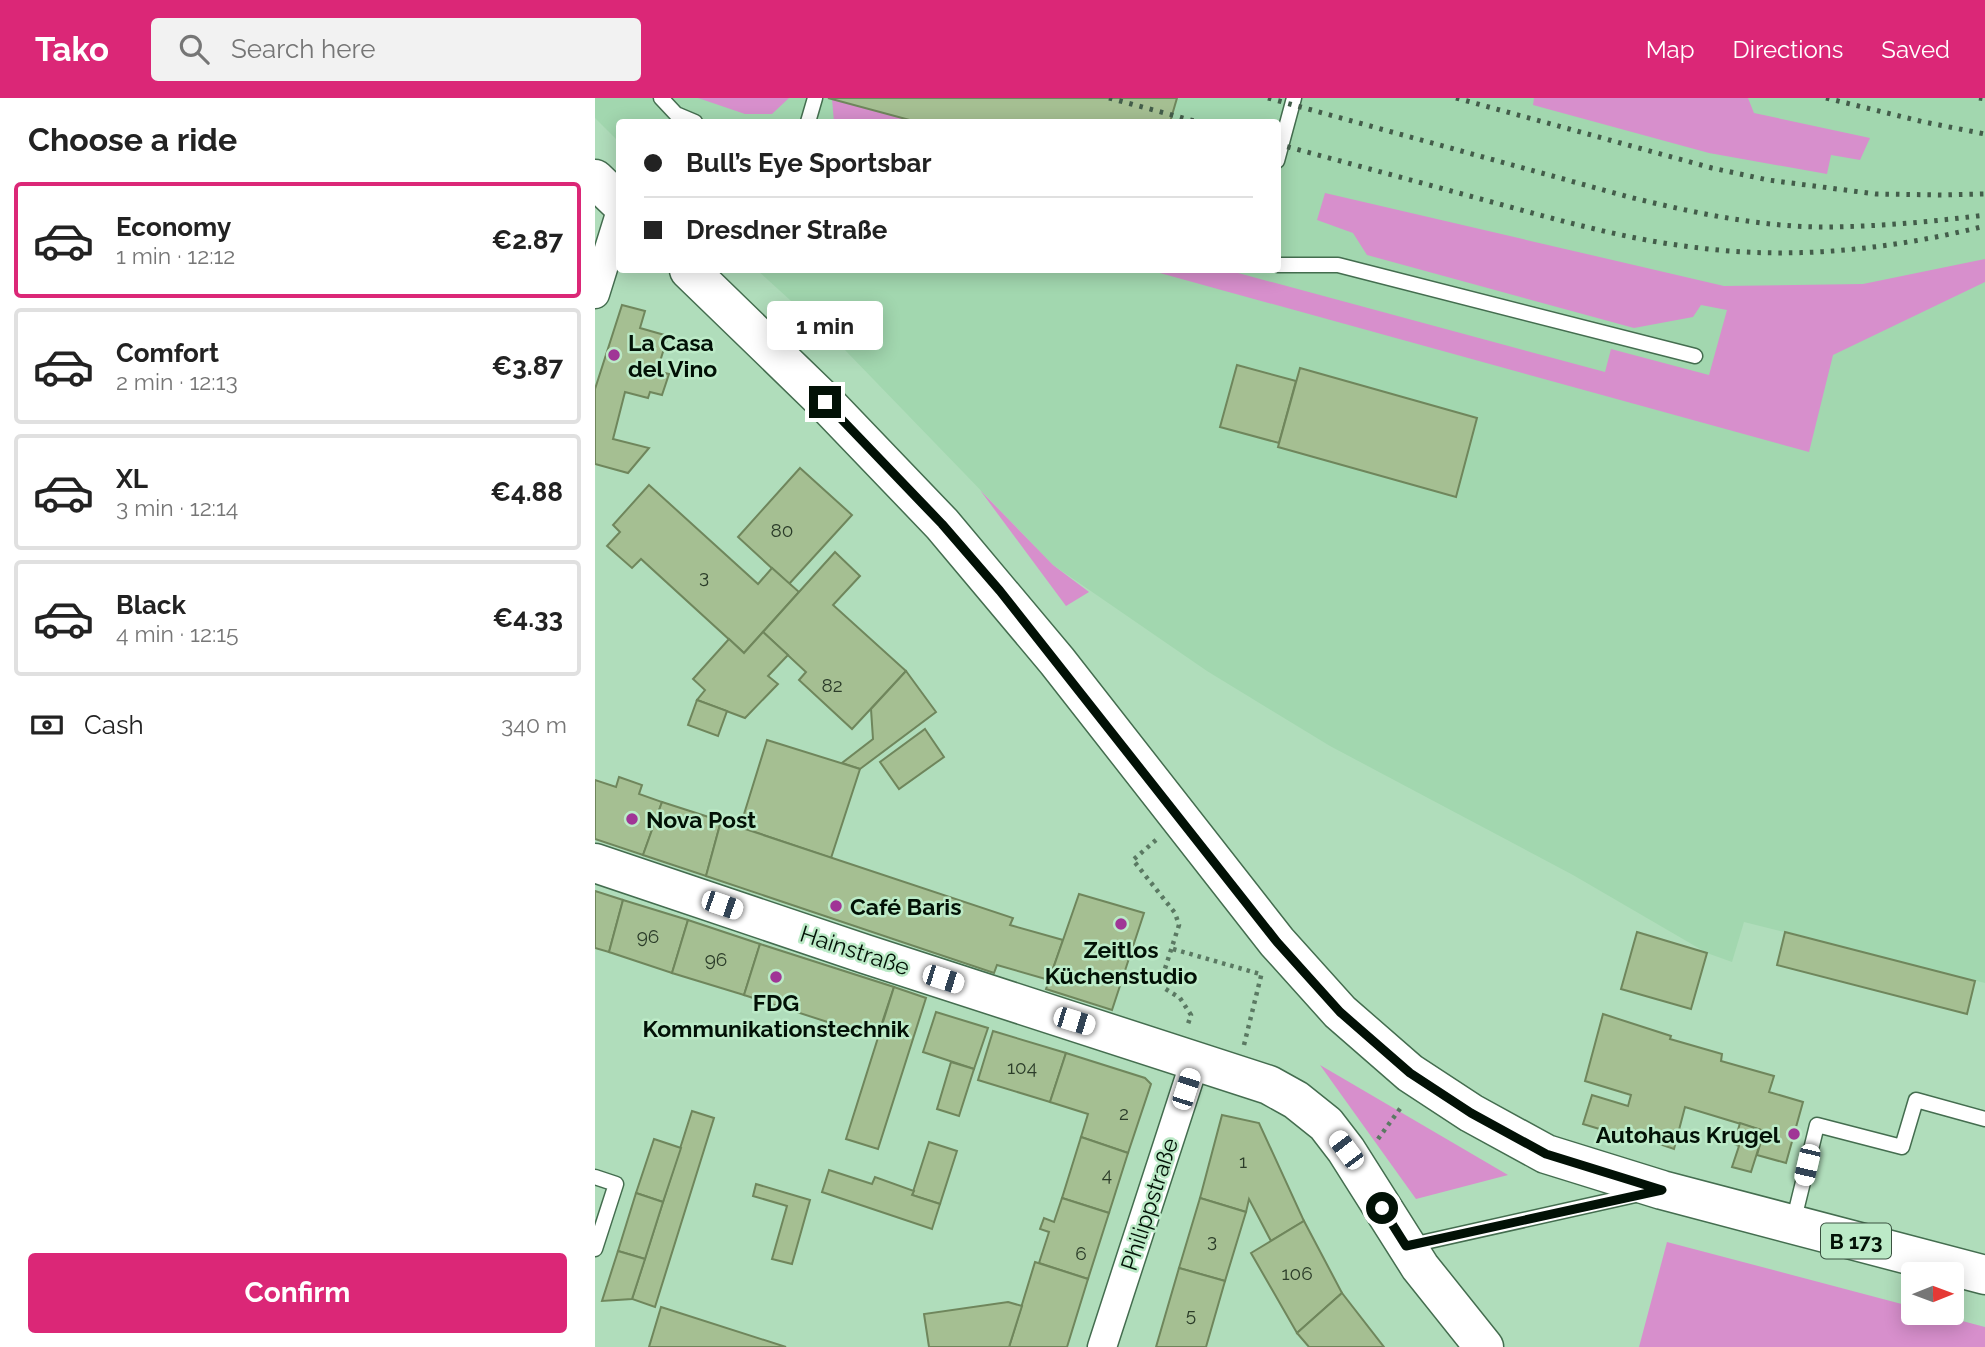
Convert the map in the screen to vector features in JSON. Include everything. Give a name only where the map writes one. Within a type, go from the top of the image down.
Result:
[{"type":"main road","points":[[595,179],[616,199]]},
{"type":"main road","name":"B 173","points":[[692,273],[825,402],[950,534],[1057,661],[1269,958],[1340,1012],[1410,1073],[1471,1113],[1546,1154],[1662,1190],[1985,1275]]},
{"type":"main road","name":"Hainstraße","points":[[595,863],[1269,1085],[1296,1100],[1326,1124],[1346,1150],[1420,1267],[1484,1347]]},
{"type":"street","points":[[595,294],[616,228]]},
{"type":"street","name":"Philippstraße","points":[[1102,1347],[1195,1061]]},
{"type":"lane","points":[[661,98],[675,114],[688,119]]},
{"type":"lane","points":[[809,119],[815,98]]},
{"type":"lane","points":[[1281,146],[1294,98]]},
{"type":"lane","points":[[1281,265],[1338,265],[1695,356]]},
{"type":"lane","points":[[1793,1224],[1817,1125],[1902,1147],[1916,1100],[1985,1119]]},
{"type":"lane","points":[[595,1177],[615,1184],[595,1249]]},
{"type":"lane","points":[[1406,1246],[1662,1190]]},
{"type":"path","points":[[1133,860],[1175,913],[1179,925],[1162,978],[1164,988],[1179,998],[1191,1015]]},
{"type":"path","points":[[1173,949],[1269,958],[1238,1073]]},
{"type":"path","points":[[1373,1146],[1405,1102]]},
{"type":"shaded area","points":[[595,98],[1985,98],[1985,983],[1744,922],[1732,962],[1707,953],[1573,875],[1330,746],[1207,671],[1053,565],[845,350],[760,273],[1281,273],[1281,119],[616,119],[616,139],[595,118]]},
{"type":"shaded area","points":[[698,98],[789,98],[772,114],[745,114]]},
{"type":"shaded area","points":[[1534,98],[1748,98],[1754,113],[1870,138],[1860,160],[1831,155],[1827,174],[1709,153],[1533,105]]},
{"type":"shaded area","points":[[832,99],[906,119],[834,119]]},
{"type":"shaded area","points":[[1325,193],[1724,286],[1863,284],[1985,259],[1985,282],[1833,355],[1809,452],[1160,273],[1238,273],[1605,372],[1611,349],[1709,375],[1727,310],[1701,305],[1693,317],[1634,328],[1367,255],[1353,233],[1317,220]]},
{"type":"shaded area","points":[[980,490],[1053,565],[1089,592],[1066,606]]},
{"type":"shaded area","points":[[1320,1065],[1508,1175],[1416,1199]]},
{"type":"shaded area","points":[[1667,1242],[1901,1304],[1901,1325],[1964,1325],[1964,1321],[1985,1327],[1985,1347],[1639,1347]]},
{"type":"building","points":[[828,98],[1177,98],[1171,119],[906,119]]},
{"type":"building","points":[[622,305],[645,311],[640,328],[668,336],[657,371],[669,374],[662,395],[650,392],[648,398],[625,392],[613,439],[649,448],[628,473],[595,464],[595,389]]},
{"type":"building","points":[[1237,365],[1296,381],[1279,443],[1220,427]]},
{"type":"building","points":[[1300,368],[1477,418],[1456,497],[1278,447]]},
{"type":"building","points":[[800,468],[852,515],[789,584],[738,537]]},
{"type":"building","points":[[649,485],[758,584],[772,568],[799,592],[744,653],[641,559],[632,568],[607,546],[620,532],[613,525]]},
{"type":"building","points":[[835,552],[860,576],[833,605],[906,671],[852,729],[799,680],[806,672],[763,632]]},
{"type":"building","points":[[763,632],[788,655],[768,676],[778,684],[745,718],[697,700],[705,690],[693,679],[729,639],[744,653]]},
{"type":"building","points":[[906,671],[936,712],[860,769],[842,763],[873,739],[871,709]]},
{"type":"building","points":[[697,700],[727,711],[718,736],[688,725]]},
{"type":"building","points":[[925,729],[944,757],[899,789],[880,762]]},
{"type":"building","points":[[767,740],[860,769],[831,858],[740,827]]},
{"type":"building","points":[[619,777],[642,785],[639,794],[662,802],[643,855],[595,839],[595,780],[616,787]]},
{"type":"building","points":[[662,802],[721,821],[706,876],[643,855]]},
{"type":"building","points":[[721,821],[1013,918],[1010,925],[1063,940],[1049,980],[997,965],[994,973],[706,876]]},
{"type":"building","points":[[595,891],[623,900],[609,952],[595,948]]},
{"type":"building","points":[[1079,894],[1144,913],[1112,1010],[1046,989]]},
{"type":"building","points":[[623,900],[688,920],[672,973],[609,952]]},
{"type":"building","points":[[688,920],[760,944],[744,995],[672,973]]},
{"type":"building","points":[[1637,932],[1707,953],[1691,1009],[1621,989]]},
{"type":"building","points":[[1785,932],[1975,981],[1967,1014],[1777,965]]},
{"type":"building","points":[[760,944],[894,987],[877,1038],[744,995]]},
{"type":"building","points":[[894,987],[926,998],[878,1149],[846,1139]]},
{"type":"building","points":[[936,1012],[988,1028],[974,1069],[923,1052]]},
{"type":"building","points":[[1603,1014],[1671,1036],[1670,1039],[1722,1054],[1721,1061],[1774,1076],[1769,1092],[1803,1102],[1786,1163],[1757,1155],[1764,1131],[1685,1107],[1674,1149],[1636,1136],[1636,1140],[1583,1124],[1592,1095],[1628,1106],[1631,1095],[1585,1081]]},
{"type":"building","points":[[993,1031],[1066,1053],[1050,1102],[978,1080]]},
{"type":"building","points":[[1066,1053],[1145,1078],[1151,1084],[1128,1153],[1081,1137],[1088,1114],[1050,1102]]},
{"type":"building","points":[[951,1062],[974,1069],[959,1116],[937,1109]]},
{"type":"building","points":[[692,1111],[714,1118],[655,1307],[632,1299]]},
{"type":"building","points":[[1222,1115],[1259,1123],[1304,1221],[1271,1241],[1249,1199],[1246,1212],[1200,1198]]},
{"type":"building","points":[[1740,1123],[1764,1131],[1751,1172],[1732,1167],[1739,1146],[1734,1144]]},
{"type":"building","points":[[1081,1137],[1128,1153],[1109,1213],[1062,1198]]},
{"type":"building","points":[[654,1139],[681,1148],[663,1202],[636,1193]]},
{"type":"building","points":[[929,1142],[957,1151],[940,1204],[912,1195]]},
{"type":"building","points":[[829,1170],[872,1184],[875,1177],[914,1191],[912,1195],[940,1204],[932,1229],[822,1192]]},
{"type":"building","points":[[756,1184],[810,1200],[792,1264],[772,1259],[787,1206],[753,1196]]},
{"type":"building","points":[[636,1193],[663,1202],[645,1259],[618,1251]]},
{"type":"building","points":[[1062,1198],[1109,1213],[1088,1279],[1039,1263],[1049,1232],[1040,1229],[1044,1218],[1054,1222]]},
{"type":"building","points":[[1200,1198],[1246,1212],[1225,1281],[1179,1268]]},
{"type":"building","points":[[1304,1221],[1342,1293],[1297,1333],[1251,1253]]},
{"type":"building","points":[[618,1251],[645,1259],[632,1299],[602,1301]]},
{"type":"building","points":[[1035,1262],[1088,1279],[1067,1347],[1009,1347]]},
{"type":"building","points":[[1179,1268],[1225,1281],[1206,1347],[1156,1347]]},
{"type":"building","points":[[1342,1293],[1384,1347],[1309,1347],[1297,1333]]},
{"type":"building","points":[[1008,1302],[1022,1306],[1009,1347],[929,1347],[924,1314]]},
{"type":"building","points":[[661,1307],[786,1347],[649,1347]]},
{"type":"railway","points":[[1109,98],[1187,119]]},
{"type":"railway","points":[[1268,98],[1629,197],[1723,217],[1819,227],[1902,224],[1985,215]]},
{"type":"railway","points":[[1456,98],[1712,168],[1768,180],[1876,194],[1985,194]]},
{"type":"railway","points":[[1826,98],[1985,134]]},
{"type":"railway","points":[[1979,98],[1985,99]]},
{"type":"railway","points":[[1281,145],[1593,229],[1700,248],[1772,253],[1844,250],[1915,241],[1985,226]]},
{"type":"place","name":"La Casa del Vino","points":[[614,355]]},
{"type":"place","name":"Nova Post","points":[[632,819]]},
{"type":"place","name":"Café Baris","points":[[836,906]]},
{"type":"place","name":"Zeitlos Küchenstudio","points":[[1121,924]]},
{"type":"place","name":"FDG Kommunikationstechnik","points":[[776,977]]},
{"type":"place","name":"Autohaus Krugel","points":[[1794,1134]]},
{"type":"route","points":[[825,402],[942,524],[1000,591],[1277,942],[1340,1012],[1410,1073],[1471,1113],[1546,1154],[1662,1190],[1406,1246],[1382,1208]]}]
